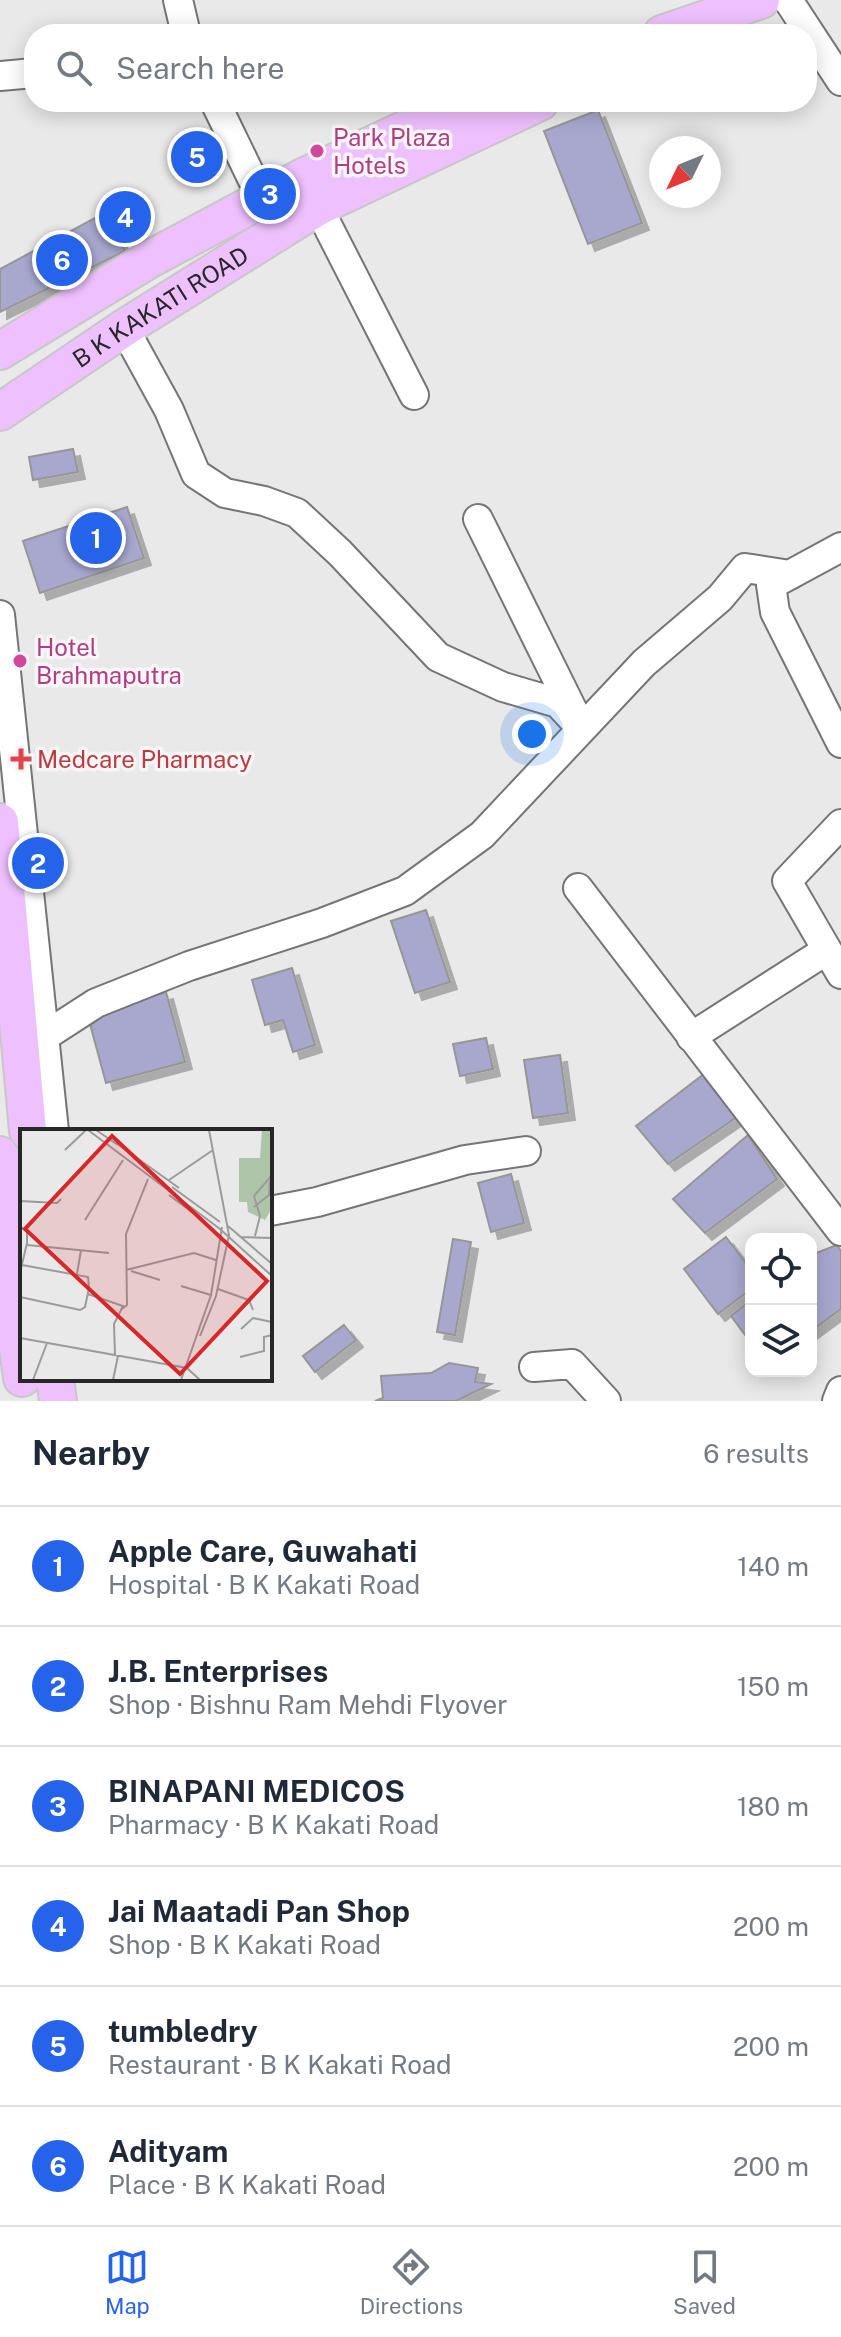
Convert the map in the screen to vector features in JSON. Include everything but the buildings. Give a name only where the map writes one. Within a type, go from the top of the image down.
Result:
[{"type":"main road","points":[[691,24],[761,0]]},
{"type":"main road","points":[[0,351],[150,259],[262,199],[442,112]]},
{"type":"main road","name":"B K KAKATI ROAD","points":[[0,412],[124,328],[318,207],[519,112]]},
{"type":"main road","points":[[0,822],[28,1129]]},
{"type":"main road","points":[[0,1155],[6,1318],[20,1369]]},
{"type":"main road","points":[[22,1381],[25,1401]]},
{"type":"main road","points":[[55,1381],[58,1401]]},
{"type":"street","points":[[178,0],[184,24]]},
{"type":"street","points":[[788,0],[804,24]]},
{"type":"street","points":[[817,44],[841,81]]},
{"type":"street","points":[[0,76],[24,74]]},
{"type":"street","points":[[220,112],[262,199]]},
{"type":"street","points":[[318,207],[414,395]]},
{"type":"street","points":[[124,328],[169,410],[196,474],[225,493],[264,501],[297,513],[340,553],[438,657],[503,687],[558,703],[581,728]]},
{"type":"street","points":[[478,519],[581,728]]},
{"type":"street","points":[[841,547],[771,585],[775,612],[841,743]]},
{"type":"street","points":[[45,1036],[96,1003],[189,966],[322,923],[405,891],[482,835],[644,663],[720,598],[745,568],[790,575]]},
{"type":"street","points":[[0,615],[54,1129]]},
{"type":"street","points":[[691,1037],[834,962],[787,881],[841,824]]},
{"type":"street","points":[[578,888],[841,1231]]},
{"type":"street","points":[[272,1211],[317,1202],[465,1160],[526,1151]]},
{"type":"street","points":[[534,1367],[572,1364],[606,1401]]},
{"type":"street","points":[[837,1401],[841,1391]]},
{"type":"place","name":"Park Plaza Hotels","points":[[317,151]]},
{"type":"place","name":"tumbledry","points":[[197,157]]},
{"type":"place","name":"BINAPANI MEDICOS","points":[[270,194]]},
{"type":"place","name":"Jai Maatadi Pan Shop","points":[[125,217]]},
{"type":"place","name":"Adityam","points":[[62,260]]},
{"type":"place","name":"Apple Care, Guwahati","points":[[96,538]]},
{"type":"place","name":"Hotel Brahmaputra","points":[[20,661]]},
{"type":"place","name":"Medcare Pharmacy","points":[[21,759]]},
{"type":"place","name":"J.B. Enterprises","points":[[38,863]]}]
